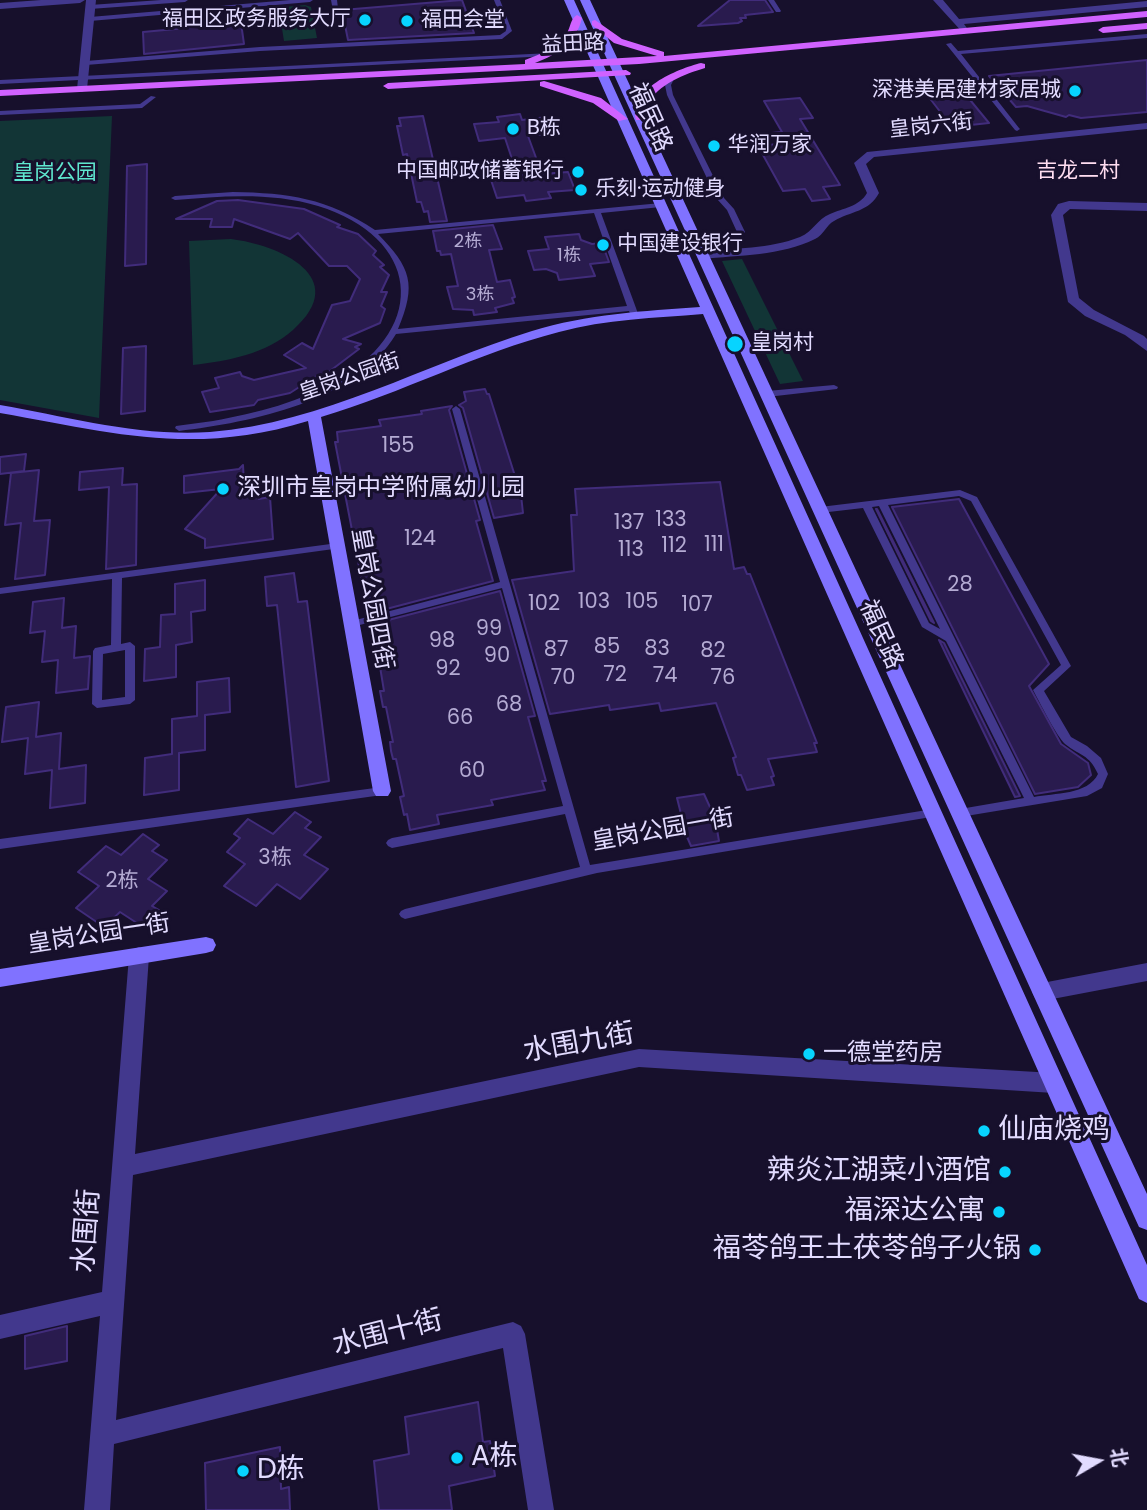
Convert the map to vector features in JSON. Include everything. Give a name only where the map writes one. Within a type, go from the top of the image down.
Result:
[{"type":"main road","name":"福民路","points":[[569,0],[608,69],[631,119],[700,250],[1147,1219]]},
{"type":"main road","name":"福民路","points":[[585,0],[595,23],[608,69]]},
{"type":"main road","name":"益田路","points":[[0,105],[506,80],[960,26],[1147,14]]},
{"type":"main road","points":[[509,67],[550,54],[569,40],[575,30],[577,18]]},
{"type":"main road","points":[[595,23],[608,35],[631,46],[662,54],[691,57]]},
{"type":"main road","name":"益田路","points":[[0,93],[83,83],[509,67],[608,69],[701,66],[952,49],[1146,30]]},
{"type":"main road","points":[[506,80],[535,82],[562,88],[631,119],[642,103],[671,79],[701,66]]},
{"type":"main road","name":"福民路","points":[[631,119],[661,205],[1147,1291]]},
{"type":"main road","name":"皇岗公园街","points":[[0,409],[178,437],[246,431],[314,415],[539,333],[634,312],[708,310]]},
{"type":"main road","name":"皇岗公园四街","points":[[314,415],[383,791]]},
{"type":"main road","name":"皇岗公园一街","points":[[0,978],[206,945]]},
{"type":"street","points":[[0,6],[80,0]]},
{"type":"street","points":[[938,0],[960,26],[1147,4]]},
{"type":"street","points":[[83,83],[90,9]]},
{"type":"street","name":"皇岗六街","points":[[700,250],[766,247],[814,235],[827,220],[871,198],[873,192],[860,163],[871,154],[1147,126]]},
{"type":"street","points":[[1147,207],[1062,207],[1057,215],[1073,299],[1088,312],[1132,333],[1147,347]]},
{"type":"street","name":"水围街","points":[[97,1510],[139,956]]},
{"type":"street","points":[[1042,992],[1147,972]]},
{"type":"street","name":"水围九街","points":[[123,1167],[639,1058],[1054,1083]]},
{"type":"street","points":[[0,1327],[113,1301]]},
{"type":"street","name":"水围十街","points":[[103,1435],[513,1334],[541,1510]]},
{"type":"lane","points":[[90,9],[185,0]]},
{"type":"lane","points":[[90,9],[310,0]]},
{"type":"lane","points":[[86,63],[260,49],[502,37],[509,31],[497,0]]},
{"type":"lane","points":[[771,0],[778,11]]},
{"type":"lane","points":[[334,2],[337,16]]},
{"type":"lane","points":[[952,49],[1017,129]]},
{"type":"lane","points":[[0,82],[83,83],[550,54]]},
{"type":"lane","points":[[671,79],[668,85],[670,95],[721,199],[730,209],[741,232],[732,242],[700,250]]},
{"type":"lane","points":[[0,113],[142,107],[153,97]]},
{"type":"lane","points":[[175,198],[238,193],[296,199],[347,215],[373,232],[396,257],[404,274],[404,307],[393,332],[354,373],[304,400],[244,419],[179,428]]},
{"type":"lane","points":[[373,232],[661,205]]},
{"type":"lane","points":[[393,332],[634,312],[597,211]]},
{"type":"lane","points":[[767,394],[834,387]]},
{"type":"lane","points":[[456,410],[586,870]]},
{"type":"lane","points":[[820,510],[960,493],[974,499],[1066,666],[1038,690],[1067,740],[1083,748],[1097,761],[1103,774],[1098,785],[1083,793],[960,813]]},
{"type":"lane","points":[[882,502],[1031,802]]},
{"type":"lane","points":[[866,505],[925,625],[950,639]]},
{"type":"lane","points":[[0,590],[338,546]]},
{"type":"lane","points":[[116,648],[117,575]]},
{"type":"lane","points":[[352,625],[505,584]]},
{"type":"lane","points":[[130,646],[130,700],[97,704],[98,651],[116,648],[130,646]]},
{"type":"lane","points":[[0,844],[383,791]]},
{"type":"lane","points":[[392,843],[569,809]]},
{"type":"lane","name":"皇岗公园一街","points":[[405,914],[586,870],[933,813]]},
{"type":"green space","points":[[305,5],[311,7],[317,38],[284,41],[279,10]]},
{"type":"green space","name":"皇岗公园","points":[[112,116],[99,418],[0,400],[0,121]]},
{"type":"green space","points":[[231,239],[269,248],[288,256],[302,267],[312,279],[315,294],[310,311],[293,330],[259,351],[193,365],[189,241]]},
{"type":"green space","points":[[742,259],[803,381],[780,384],[722,261]]},
{"type":"building","name":"福田会堂","points":[[462,0],[474,33],[348,40],[342,10]]},
{"type":"building","points":[[730,0],[765,0],[773,12],[745,15],[746,18],[740,18],[742,21],[738,23],[698,26]]},
{"type":"building","points":[[241,23],[244,44],[144,54],[143,32]]},
{"type":"building","name":"深港美居建材家居城","points":[[1147,60],[1147,112],[1081,118],[1069,115],[1066,117],[1027,106],[1016,107],[989,76]]},
{"type":"building","points":[[957,84],[989,123],[952,127],[921,87]]},
{"type":"building","points":[[800,98],[813,118],[800,119],[840,185],[823,187],[830,199],[812,201],[805,189],[783,191],[758,146],[778,144],[772,133],[782,132],[764,101]]},
{"type":"building","points":[[520,114],[522,120],[547,117],[553,133],[528,136],[542,174],[568,172],[575,190],[548,192],[551,198],[526,201],[524,195],[497,198],[491,180],[518,177],[505,138],[479,141],[474,124],[499,122],[497,117]]},
{"type":"building","points":[[423,116],[447,221],[430,222],[428,211],[424,212],[421,202],[417,202],[407,154],[403,155],[397,126],[401,126],[399,118]]},
{"type":"building","points":[[147,164],[146,264],[125,266],[127,166]]},
{"type":"building","points":[[238,200],[304,209],[340,225],[337,227],[358,234],[376,251],[373,255],[384,265],[380,267],[389,275],[381,292],[387,292],[381,306],[385,309],[380,323],[343,339],[361,344],[355,347],[359,349],[322,377],[318,375],[290,393],[258,400],[254,405],[210,412],[202,392],[219,388],[215,378],[240,372],[242,376],[254,380],[306,368],[284,355],[302,343],[313,349],[332,305],[350,301],[360,279],[347,266],[329,266],[298,233],[290,239],[234,219],[232,227],[210,227],[212,219],[176,219],[217,201]]},
{"type":"building","points":[[493,225],[502,249],[489,250],[497,282],[510,280],[514,303],[495,308],[497,312],[474,315],[473,310],[453,309],[447,287],[458,286],[451,254],[441,255],[440,251],[437,251],[433,231]]},
{"type":"building","points":[[579,234],[581,240],[592,244],[602,243],[609,262],[590,264],[595,276],[559,280],[557,273],[546,269],[534,270],[528,251],[549,249],[545,237]]},
{"type":"building","points":[[146,346],[145,411],[121,414],[123,348]]},
{"type":"building","points":[[485,389],[489,394],[521,495],[523,513],[494,518],[463,408],[459,405],[466,401],[464,392]]},
{"type":"building","points":[[452,406],[449,410],[480,520],[476,521],[493,581],[371,613],[368,597],[365,597],[335,442],[338,442],[337,432],[381,426],[379,420],[422,414],[421,411]]},
{"type":"building","points":[[26,454],[24,471],[0,474],[0,457]]},
{"type":"building","points":[[243,465],[244,484],[258,482],[259,499],[270,497],[273,539],[205,548],[205,539],[185,529],[221,489],[184,493],[184,476],[239,469]]},
{"type":"building","points":[[123,468],[122,485],[137,484],[136,565],[106,569],[109,487],[79,490],[80,472]]},
{"type":"building","points":[[39,470],[34,521],[50,520],[45,575],[15,579],[21,523],[5,525],[11,473]]},
{"type":"building","points":[[720,482],[734,569],[744,567],[747,574],[750,574],[817,743],[814,743],[817,752],[768,759],[774,785],[747,790],[741,775],[738,775],[733,758],[736,757],[716,703],[661,711],[659,703],[610,710],[609,705],[550,714],[512,580],[574,571],[571,515],[577,515],[575,489]]},
{"type":"building","points":[[959,499],[1049,664],[1029,686],[1061,744],[1088,763],[1091,775],[1078,787],[1035,794],[892,507]]},
{"type":"building","points":[[877,509],[934,623],[931,621]]},
{"type":"building","points":[[294,573],[298,602],[307,601],[329,781],[296,787],[277,605],[267,606],[265,577]]},
{"type":"building","points":[[205,580],[205,610],[191,612],[192,642],[176,645],[176,677],[144,681],[145,649],[160,647],[161,615],[175,614],[175,584]]},
{"type":"building","points":[[500,591],[535,716],[528,717],[546,781],[542,781],[545,790],[491,800],[493,805],[437,815],[439,824],[410,830],[400,797],[404,796],[396,759],[393,759],[391,751],[390,742],[393,742],[380,691],[384,691],[373,624]]},
{"type":"building","points":[[64,598],[62,628],[76,626],[74,658],[90,656],[88,689],[56,693],[58,660],[42,662],[45,631],[30,633],[33,602]]},
{"type":"building","points":[[939,640],[944,643],[1020,796],[1015,797]]},
{"type":"building","points":[[229,678],[230,712],[205,715],[205,750],[179,753],[179,790],[144,795],[145,758],[172,754],[172,719],[197,716],[197,682]]},
{"type":"building","points":[[39,702],[36,737],[61,733],[59,769],[86,765],[85,803],[50,808],[52,770],[25,774],[28,738],[2,742],[6,707]]},
{"type":"building","points":[[704,794],[715,818],[719,841],[691,846],[677,814],[681,814],[677,798]]},
{"type":"building","points":[[295,812],[311,822],[305,828],[321,837],[304,855],[328,869],[300,899],[277,884],[256,906],[224,886],[245,864],[227,852],[240,838],[234,834],[248,819],[273,834]]},
{"type":"building","points":[[143,834],[159,845],[152,851],[167,860],[148,879],[167,891],[152,906],[159,910],[143,927],[120,912],[104,927],[76,908],[99,886],[78,872],[106,846],[121,855]]},
{"type":"building","points":[[67,1326],[67,1361],[25,1369],[25,1336]]},
{"type":"building","name":"A栋","points":[[478,1402],[483,1442],[490,1441],[495,1476],[449,1486],[452,1510],[379,1510],[374,1461],[409,1454],[405,1417]]},
{"type":"building","name":"D栋","points":[[280,1447],[281,1489],[289,1487],[290,1510],[206,1510],[205,1463]]},
{"type":"place","name":"福田区政务服务大厅","points":[[365,20]]},
{"type":"place","name":"福田会堂","points":[[407,21]]},
{"type":"place","name":"深港美居建材家居城","points":[[1075,91]]},
{"type":"place","name":"B栋","points":[[513,129]]},
{"type":"place","name":"华润万家","points":[[714,146]]},
{"type":"place","name":"中国邮政储蓄银行","points":[[578,172]]},
{"type":"place","name":"乐刻·运动健身","points":[[581,190]]},
{"type":"place","name":"中国建设银行","points":[[603,245]]},
{"type":"place","name":"皇岗村","points":[[735,344]]},
{"type":"place","name":"深圳市皇岗中学附属幼儿园","points":[[223,489]]},
{"type":"place","name":"一德堂药房","points":[[809,1054]]},
{"type":"place","name":"仙庙烧鸡","points":[[984,1131]]},
{"type":"place","name":"辣炎江湖菜小酒馆","points":[[1005,1172]]},
{"type":"place","name":"福深达公寓","points":[[999,1212]]},
{"type":"place","name":"福苓鸽王土茯苓鸽子火锅","points":[[1035,1250]]},
{"type":"place","name":"A栋","points":[[457,1458]]},
{"type":"place","name":"D栋","points":[[243,1471]]},
{"type":"district","name":"吉龙二村","points":[[1078,172]]}]
